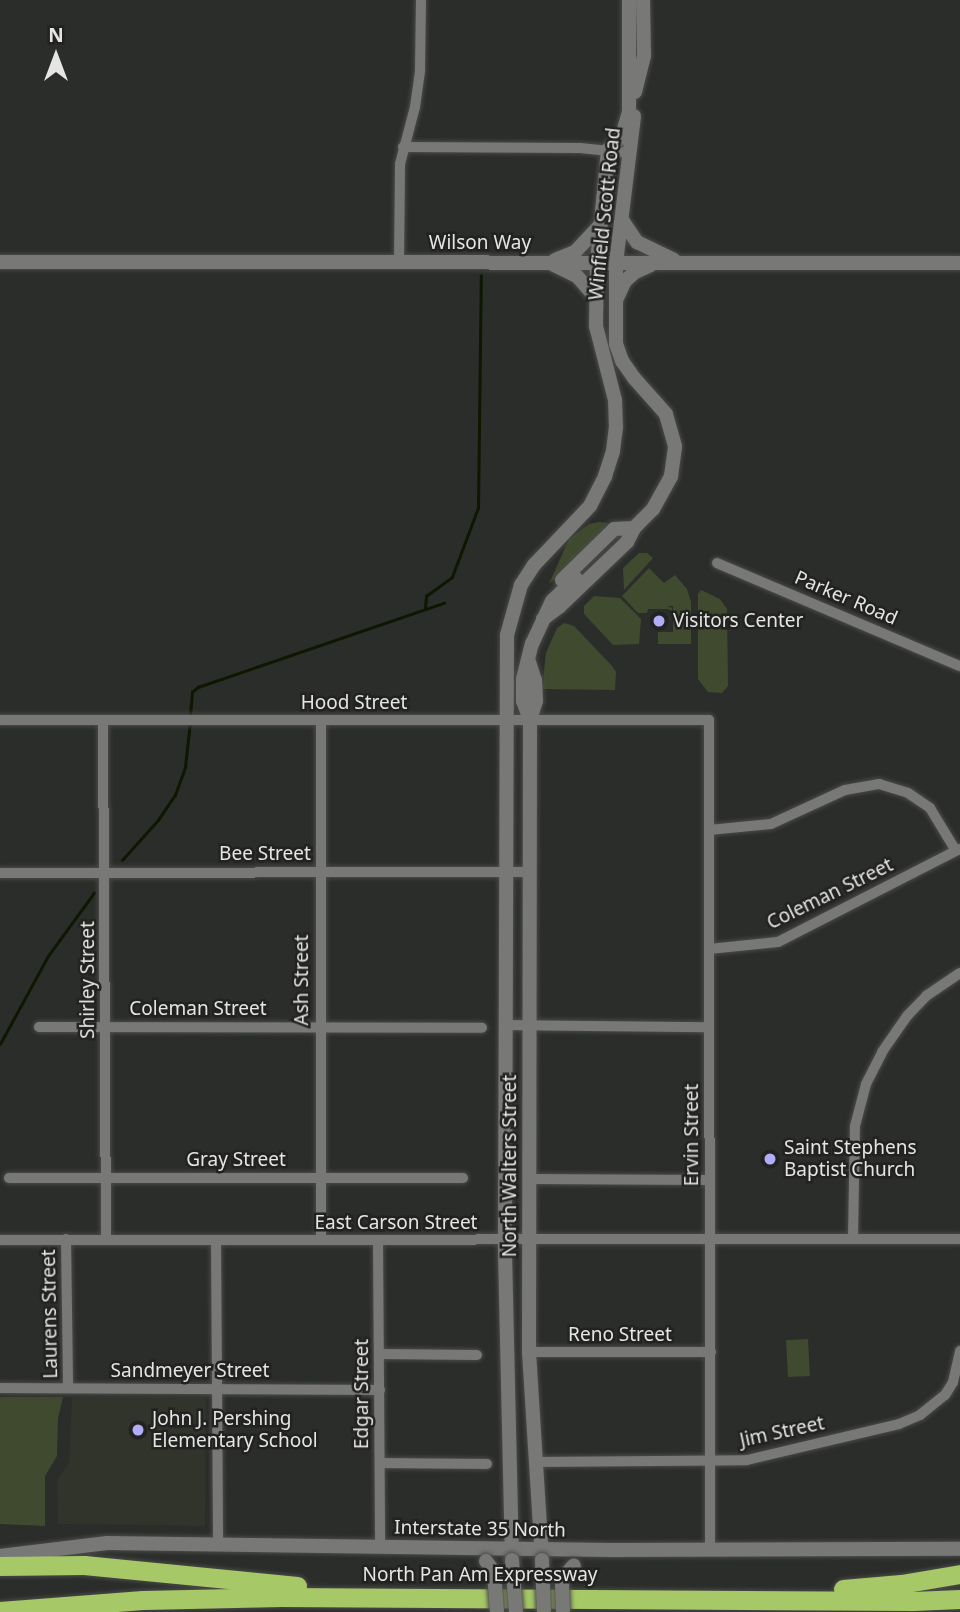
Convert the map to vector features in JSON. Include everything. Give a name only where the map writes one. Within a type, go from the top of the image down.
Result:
[{"type":"highway","points":[[0,1566],[84,1565],[493,1606]]},
{"type":"highway","points":[[692,1598],[876,1587],[960,1574]]},
{"type":"highway","name":"North Pan Am Expressway","points":[[0,1611],[142,1600],[281,1597],[493,1606],[692,1598],[913,1601],[960,1599]]},
{"type":"main road","points":[[608,150],[621,136],[629,112],[629,0]]},
{"type":"main road","name":"Winfield Scott Road","points":[[530,720],[523,701],[523,679],[532,644],[552,601],[620,535],[634,528],[653,509],[667,486],[675,446],[666,414],[622,361],[616,344],[616,263],[636,86],[644,56],[643,0]]},
{"type":"main road","points":[[644,56],[649,43],[652,0]]},
{"type":"main road","name":"Winfield Scott Road","points":[[506,720],[507,635],[518,595],[534,565],[590,506],[605,476],[613,451],[617,428],[615,400],[598,338],[596,298],[608,150]]},
{"type":"main road","points":[[622,220],[637,242],[682,263]]},
{"type":"main road","points":[[549,263],[575,252],[600,225]]},
{"type":"main road","name":"Wilson Way","points":[[0,262],[960,263]]},
{"type":"main road","points":[[549,263],[577,276],[596,298]]},
{"type":"main road","points":[[615,303],[625,281],[635,272],[657,263]]},
{"type":"main road","name":"North Walters Street","points":[[506,720],[505,1240],[512,1555],[516,1612]]},
{"type":"main road","name":"North Walters Street","points":[[530,720],[529,1352],[544,1612]]},
{"type":"main road","name":"Interstate 35 North","points":[[0,1556],[85,1544],[218,1543],[433,1548],[512,1555],[612,1550],[960,1549]]},
{"type":"main road","points":[[433,1548],[486,1561],[494,1572],[493,1606]]},
{"type":"main road","points":[[564,1612],[562,1579],[574,1565],[612,1550]]},
{"type":"street","points":[[399,262],[400,164],[415,107],[421,0]]},
{"type":"street","points":[[403,147],[608,150],[630,153]]},
{"type":"street","name":"Parker Road","points":[[717,563],[960,666]]},
{"type":"street","name":"Hood Street","points":[[0,720],[709,720]]},
{"type":"street","name":"Shirley Street","points":[[103,720],[106,1240]]},
{"type":"street","name":"Ash Street","points":[[320,720],[320,1240]]},
{"type":"street","name":"Ervin Street","points":[[709,720],[710,1550]]},
{"type":"street","points":[[709,830],[771,824],[845,790],[880,784],[908,793],[930,808],[958,850]]},
{"type":"street","name":"Coleman Street","points":[[709,949],[778,942],[958,850]]},
{"type":"street","name":"Bee Street","points":[[0,873],[530,872]]},
{"type":"street","points":[[853,1238],[855,1126],[866,1084],[882,1052],[907,1016],[926,996],[960,973]]},
{"type":"street","points":[[505,1026],[709,1027]]},
{"type":"street","name":"Coleman Street","points":[[39,1027],[482,1027]]},
{"type":"street","name":"Gray Street","points":[[9,1178],[463,1178]]},
{"type":"street","points":[[530,1179],[709,1180]]},
{"type":"street","name":"Laurens Street","points":[[66,1239],[68,1388]]},
{"type":"street","name":"East Carson Street","points":[[0,1240],[960,1239]]},
{"type":"street","points":[[216,1240],[218,1543]]},
{"type":"street","name":"Edgar Street","points":[[378,1240],[380,1548]]},
{"type":"street","name":"Reno Street","points":[[529,1352],[711,1352]]},
{"type":"street","points":[[960,1352],[960,1360]]},
{"type":"street","points":[[380,1354],[477,1355]]},
{"type":"street","name":"Jim Street","points":[[536,1462],[710,1461],[768,1456],[900,1423],[920,1415],[945,1395],[960,1360]]},
{"type":"street","name":"Sandmeyer Street","points":[[0,1388],[380,1390]]},
{"type":"street","points":[[380,1463],[487,1464]]},
{"type":"shaded area","name":"John J. Pershing Elementary School","points":[[72,1397],[206,1397],[205,1526],[58,1524],[57,1481],[69,1462]]},
{"type":"green space","points":[[608,523],[608,531],[549,584],[569,539],[589,524]]},
{"type":"green space","points":[[639,553],[647,553],[653,558],[624,590],[623,568]]},
{"type":"green space","points":[[649,568],[664,583],[675,575],[687,589],[691,602],[691,644],[658,644],[658,632],[673,632],[673,606],[667,606],[672,608],[672,614],[669,609],[648,609],[647,613],[638,613],[622,596]]},
{"type":"green space","points":[[701,590],[720,599],[727,609],[728,686],[722,693],[708,692],[698,679],[698,594]]},
{"type":"green space","points":[[594,596],[620,598],[641,619],[639,644],[613,645],[584,614],[584,606]]},
{"type":"green space","points":[[564,623],[574,626],[612,666],[616,672],[615,690],[542,689],[546,653],[557,628]]},
{"type":"green space","points":[[808,1339],[810,1376],[788,1377],[786,1340]]},
{"type":"green space","points":[[0,1397],[63,1397],[58,1418],[57,1456],[45,1476],[45,1526],[0,1524]]},
{"type":"waterway","points":[[425,608],[426,596],[452,577],[478,508],[481,276]]},
{"type":"waterway","points":[[190,715],[192,692],[198,687],[444,603]]},
{"type":"waterway","points":[[122,860],[158,820],[175,795],[185,767],[190,722]]},
{"type":"waterway","points":[[0,1044],[48,956],[94,893]]},
{"type":"place","name":"Visitors Center","points":[[659,621]]},
{"type":"place","name":"Saint Stephens Baptist Church","points":[[770,1159]]},
{"type":"place","name":"John J. Pershing Elementary School","points":[[138,1430]]}]
